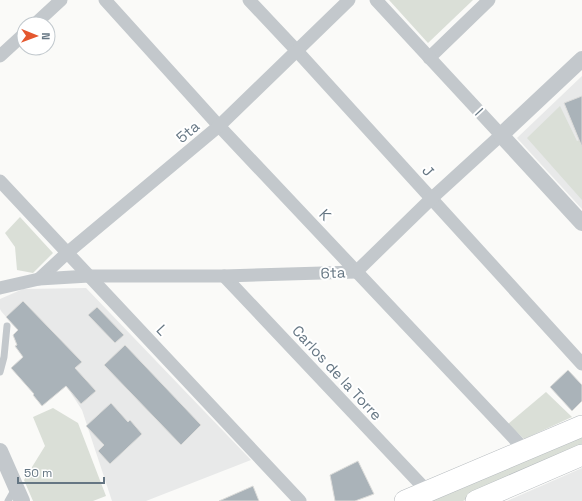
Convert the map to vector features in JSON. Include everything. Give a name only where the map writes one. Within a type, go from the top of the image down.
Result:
[{"type":"main road","points":[[405,501],[582,426]]},
{"type":"main road","points":[[476,501],[582,455]]},
{"type":"street","points":[[44,16],[61,0]]},
{"type":"street","name":"K","points":[[105,0],[356,272],[525,450]]},
{"type":"street","name":"J","points":[[249,0],[432,198],[582,364]]},
{"type":"street","name":"5ta","points":[[39,280],[67,253],[220,126],[349,0]]},
{"type":"street","name":"I","points":[[376,0],[582,223]]},
{"type":"street","points":[[429,58],[489,0]]},
{"type":"street","points":[[0,56],[16,41]]},
{"type":"street","name":"6ta","points":[[0,288],[39,280],[90,276],[224,276],[356,272],[432,198],[582,59]]},
{"type":"street","name":"L","points":[[0,181],[300,501]]},
{"type":"street","name":"Carlos de la Torre","points":[[224,276],[427,492]]},
{"type":"street","points":[[0,451],[19,494]]},
{"type":"lane","points":[[0,372],[4,357],[7,326]]},
{"type":"lane","points":[[8,501],[19,494]]},
{"type":"shaded area","points":[[389,0],[473,0],[428,43]]},
{"type":"shaded area","points":[[582,76],[582,209],[517,138]]},
{"type":"shaded area","points":[[560,106],[577,141],[582,139],[582,200],[527,138]]},
{"type":"shaded area","points":[[20,217],[53,253],[33,273],[17,270],[15,247],[5,233]]},
{"type":"shaded area","points":[[86,288],[251,460],[146,501],[112,501],[82,410],[67,387],[0,309],[0,299],[23,289]]},
{"type":"shaded area","points":[[546,392],[572,417],[524,439],[508,424]]},
{"type":"shaded area","points":[[53,408],[78,423],[106,496],[93,501],[33,501],[24,480],[45,446],[33,417]]},
{"type":"shaded area","points":[[582,435],[582,450],[463,501],[429,501]]},
{"type":"shaded area","points":[[582,468],[582,501],[507,501]]},
{"type":"building","points":[[582,96],[582,147],[564,103]]},
{"type":"building","points":[[23,301],[82,362],[75,368],[96,391],[81,404],[66,386],[42,406],[33,395],[34,394],[11,368],[23,357],[15,346],[17,345],[13,335],[18,330],[6,317]]},
{"type":"building","points":[[97,307],[124,335],[115,343],[88,315]]},
{"type":"building","points":[[125,345],[201,425],[181,445],[104,365]]},
{"type":"building","points":[[568,370],[582,385],[582,401],[572,411],[550,387]]},
{"type":"building","points":[[111,403],[128,422],[130,420],[142,434],[110,464],[98,451],[104,445],[86,426]]},
{"type":"building","points":[[358,461],[374,494],[355,501],[335,501],[330,475]]},
{"type":"building","points":[[253,486],[259,501],[219,501]]}]
